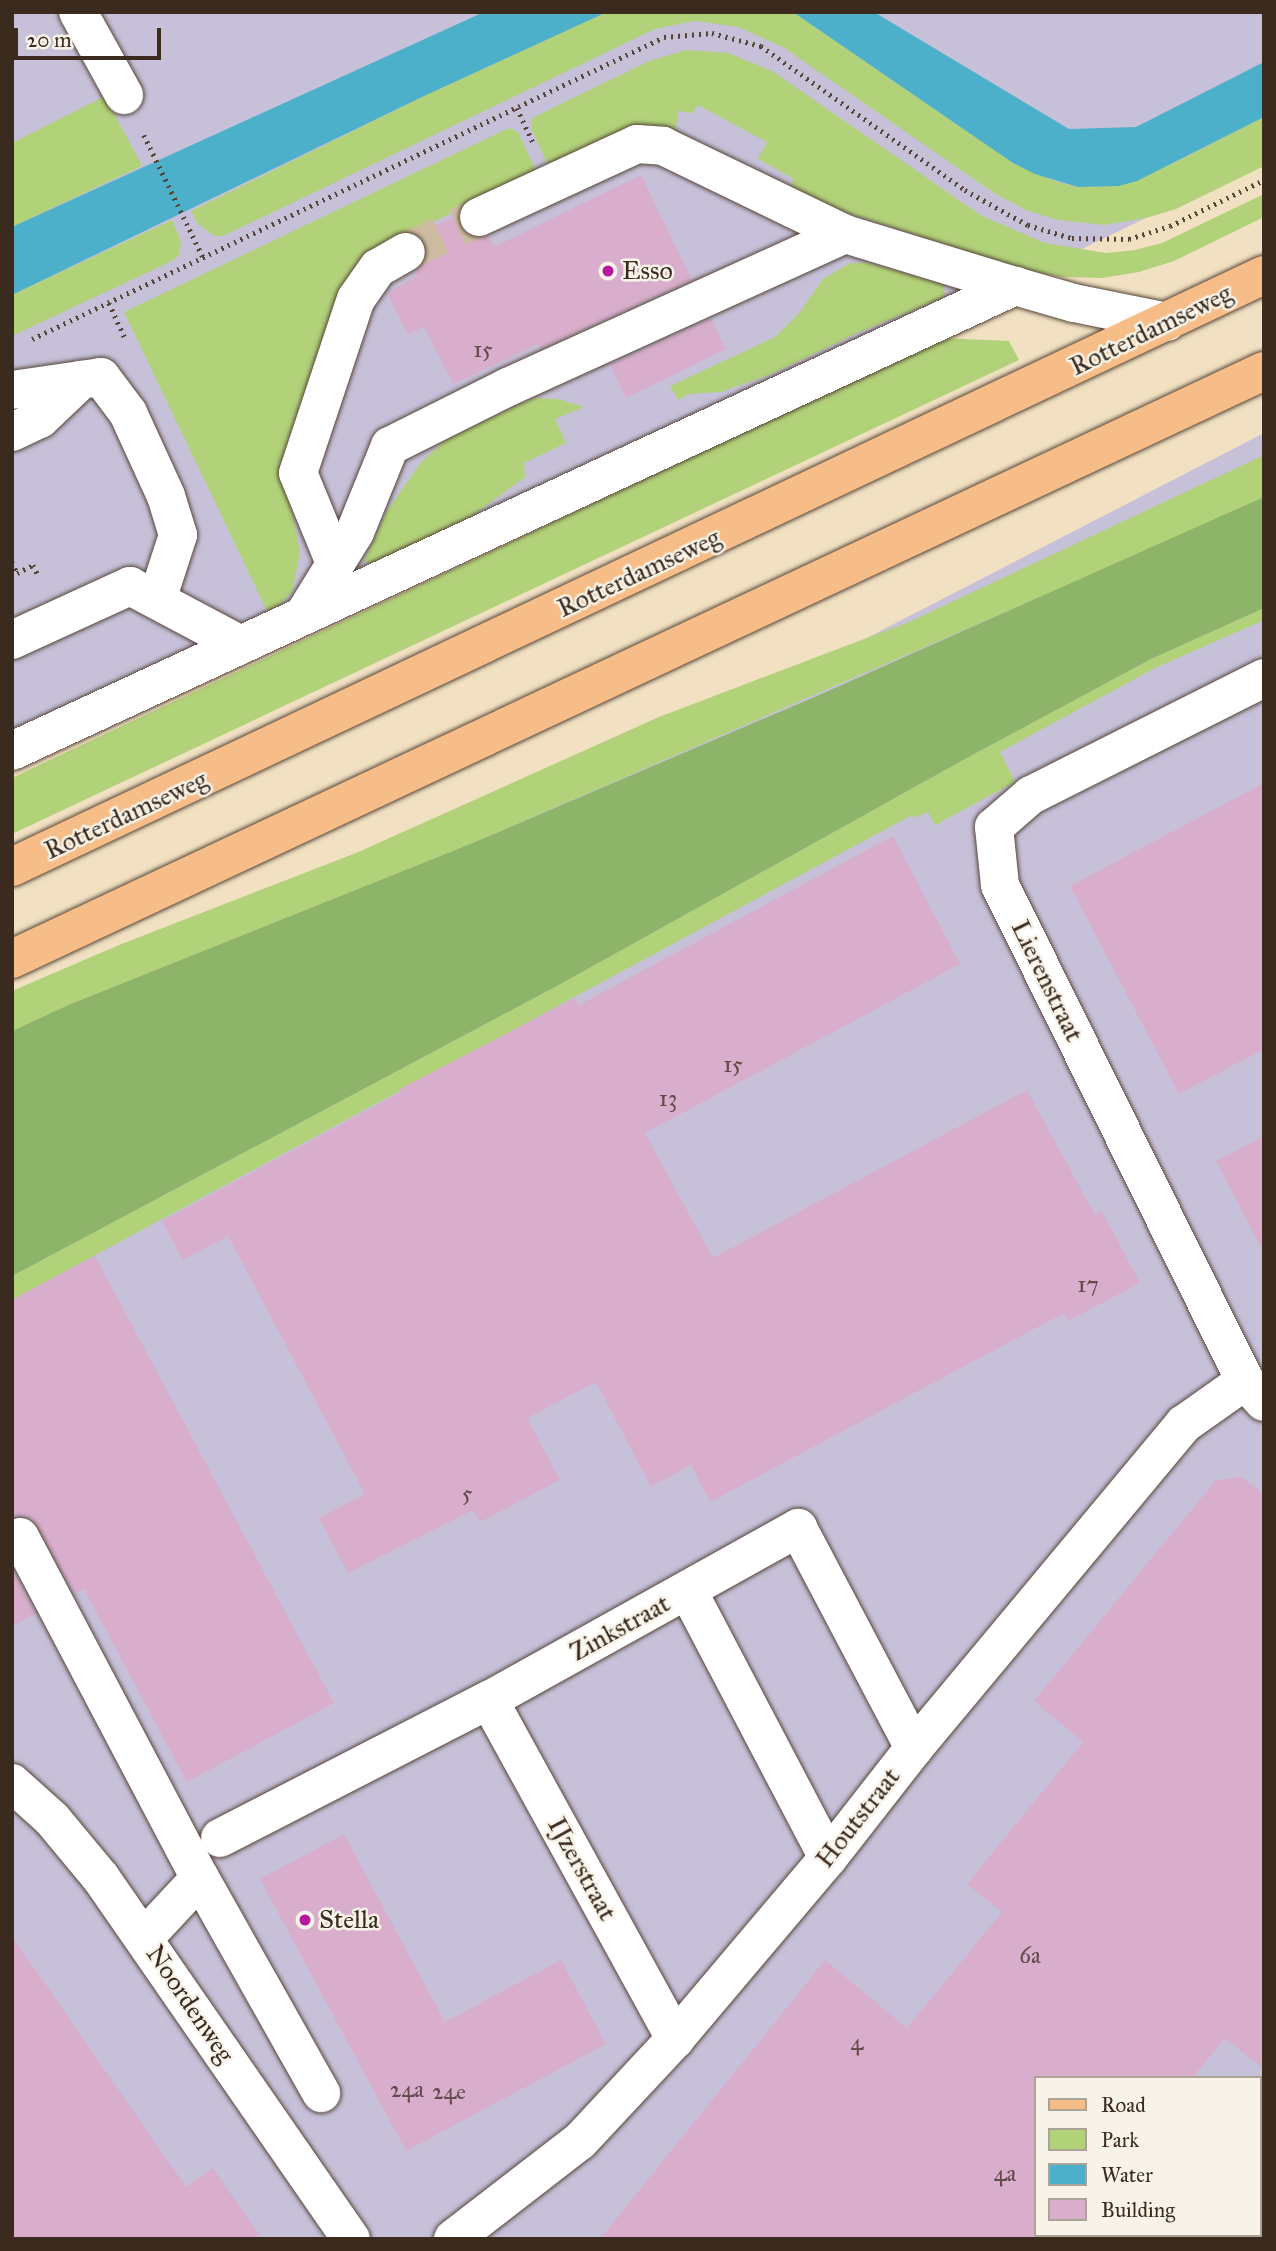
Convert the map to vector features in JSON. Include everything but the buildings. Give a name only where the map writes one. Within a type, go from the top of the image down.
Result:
[{"type":"main road","name":"Rotterdamseweg","points":[[12,867],[1264,275]]},
{"type":"main road","points":[[12,959],[1264,371]]},
{"type":"street","points":[[78,12],[124,95]]},
{"type":"street","points":[[479,217],[638,144],[663,146],[845,234],[1015,286],[1167,323]]},
{"type":"street","points":[[305,613],[355,531],[390,446],[508,387],[845,234]]},
{"type":"street","points":[[335,563],[298,473],[356,299],[378,268],[406,252]]},
{"type":"street","points":[[12,751],[1015,286]]},
{"type":"street","points":[[12,390],[101,377],[128,413],[166,496],[178,536],[157,600]]},
{"type":"street","points":[[12,432],[40,419],[82,380]]},
{"type":"street","points":[[12,640],[130,586],[239,644]]},
{"type":"street","name":"Lierenstraat","points":[[1255,1392],[999,885],[994,827],[1031,795],[1264,678]]},
{"type":"street","name":"Houtstraat","points":[[453,2239],[491,2227],[580,2141],[675,2039],[828,1858],[914,1748],[1184,1424],[1255,1392]]},
{"type":"street","name":"Zinkstraat","points":[[220,1838],[489,1700],[798,1528],[914,1748]]},
{"type":"street","points":[[20,1537],[200,1878],[321,2093]]},
{"type":"street","points":[[688,1591],[828,1858]]},
{"type":"street","name":"IJzerstraat","points":[[489,1700],[675,2039]]},
{"type":"street","name":"Noordenweg","points":[[12,1783],[52,1819],[102,1878],[351,2239]]},
{"type":"street","points":[[144,1938],[200,1878]]},
{"type":"path","points":[[149,146],[203,257]]},
{"type":"shaded area","points":[[12,12],[1264,12],[1264,161],[12,765]]},
{"type":"shaded area","points":[[1264,433],[1264,2239],[12,2239],[12,1079]]},
{"type":"green space","points":[[607,12],[793,12],[1013,163],[1057,182],[1078,187],[1119,186],[1170,165],[1264,117],[1264,166],[1176,209],[1146,218],[1104,225],[1058,220],[1026,210],[994,193],[783,47],[738,27],[694,21],[655,29],[223,236],[214,236],[197,223],[191,211],[422,97]]},
{"type":"green space","points":[[686,50],[728,53],[772,71],[982,216],[1045,243],[1106,253],[1135,250],[1162,243],[1264,194],[1264,217],[1174,261],[1139,272],[1102,278],[1063,277],[1025,270],[842,211],[789,189],[794,179],[758,159],[767,142],[698,105],[692,113],[678,111],[676,130],[662,130],[552,174],[532,130],[532,118],[649,61]]},
{"type":"green space","points":[[105,96],[142,166],[12,227],[12,143]]},
{"type":"green space","points":[[509,128],[518,132],[537,173],[401,237],[348,285],[288,439],[283,464],[300,552],[292,592],[269,615],[124,312]]},
{"type":"green space","points":[[172,220],[181,242],[179,255],[174,260],[12,336],[12,295]]},
{"type":"green space","points":[[850,263],[869,263],[942,284],[945,292],[942,298],[862,331],[769,375],[721,392],[689,394],[678,400],[670,386],[775,337],[800,312],[823,279]]},
{"type":"green space","points":[[943,338],[1009,341],[1019,360],[12,834],[12,778]]},
{"type":"green space","points":[[533,398],[558,399],[584,407],[555,419],[566,443],[524,463],[525,477],[472,516],[374,565],[364,561],[387,511],[421,462],[446,440]]},
{"type":"green space","points":[[1264,455],[1264,497],[480,840],[68,1005],[12,1031],[12,991],[119,945],[356,853],[659,717],[909,622]]},
{"type":"green space","points":[[1264,497],[1264,608],[1151,659],[963,760],[566,981],[12,1276],[12,1031],[68,1005],[480,840],[826,692]]},
{"type":"green space","points":[[1264,608],[1264,620],[1155,668],[1000,752],[1015,782],[935,825],[928,812],[914,818],[912,815],[12,1300],[12,1276],[566,981],[963,760],[1151,659]]},
{"type":"water","points":[[484,12],[607,12],[422,97],[12,295],[12,227]]},
{"type":"water","points":[[793,12],[874,12],[1069,129],[1136,127],[1264,62],[1264,117],[1137,181],[1119,186],[1078,187],[1035,174],[1013,163]]},
{"type":"tunnel","points":[[406,252],[479,217]]},
{"type":"place","name":"Esso","points":[[608,271]]},
{"type":"place","name":"Stella","points":[[305,1920]]}]
